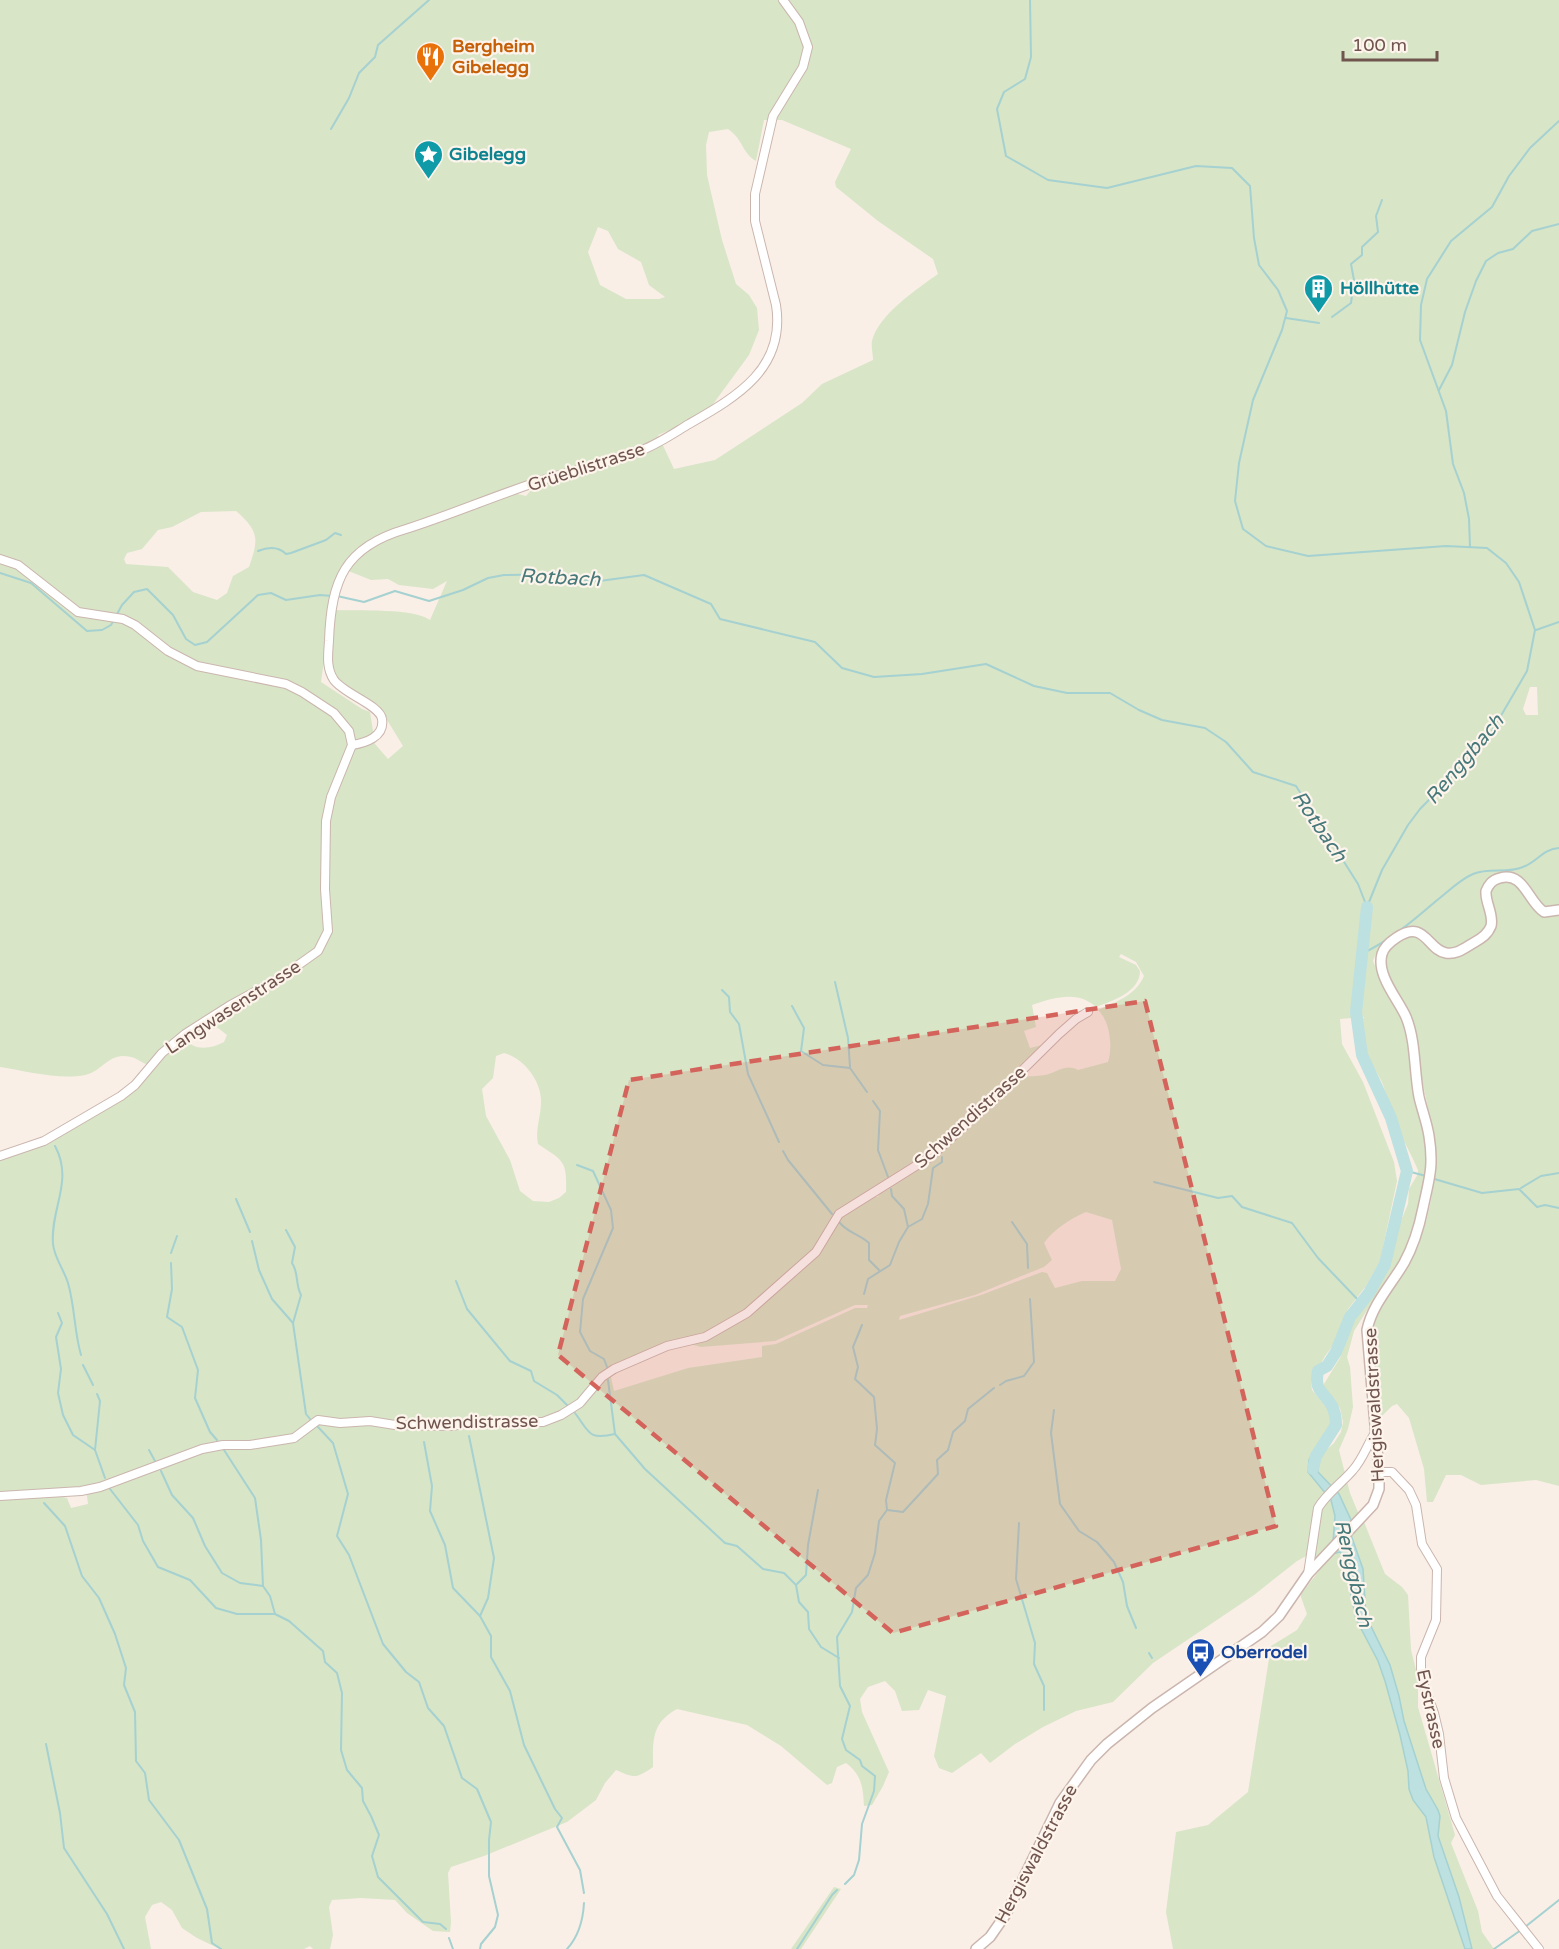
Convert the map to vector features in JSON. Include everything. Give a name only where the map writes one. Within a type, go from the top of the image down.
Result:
[{"type":"street","name":"Grüeblistrasse","points":[[352,745],[371,741],[381,729],[382,718],[377,710],[342,688],[328,669],[329,625],[336,590],[343,570],[350,561],[375,541],[394,532],[432,521],[546,479],[644,450],[728,402],[759,373],[771,350],[777,319],[776,305],[755,221],[756,182],[773,116],[803,67],[808,47],[799,22],[783,0]]},
{"type":"street","points":[[0,559],[18,565],[78,612],[123,619],[135,625],[168,651],[197,666],[286,684],[302,692],[334,713],[349,731],[352,745]]},
{"type":"street","name":"Langwasenstrasse","points":[[0,1156],[44,1141],[121,1096],[135,1085],[162,1053],[185,1034],[280,978],[318,951],[328,931],[326,821],[331,797],[352,745]]},
{"type":"street","name":"Hergiswaldstrasse","points":[[976,1949],[990,1936],[1006,1914],[1060,1803],[1091,1760],[1152,1708],[1262,1632],[1279,1616],[1308,1574],[1372,1505],[1379,1489],[1367,1330],[1374,1310],[1414,1242],[1431,1178],[1430,1137],[1419,1097],[1411,1033],[1406,1016],[1383,972],[1381,956],[1383,951],[1396,938],[1409,932],[1422,934],[1438,949],[1448,953],[1458,951],[1482,938],[1489,930],[1492,921],[1486,895],[1487,888],[1491,882],[1500,877],[1517,880],[1527,890],[1537,908],[1544,912],[1559,910]]},
{"type":"street","name":"Schwendistrasse","points":[[0,1496],[81,1491],[100,1487],[202,1449],[223,1444],[250,1445],[294,1438],[318,1420],[340,1423],[370,1421],[395,1425],[452,1426],[472,1422],[543,1422],[561,1415],[580,1403],[602,1377],[614,1369],[667,1346],[705,1336],[747,1313],[816,1252],[839,1214],[930,1157],[1076,1019],[1088,1012]]},
{"type":"street","points":[[1308,1574],[1318,1508],[1362,1457],[1375,1433]]},
{"type":"street","name":"Eystrasse","points":[[1379,1472],[1392,1472],[1409,1490],[1416,1505],[1422,1544],[1437,1569],[1436,1620],[1421,1657],[1421,1677],[1434,1713],[1444,1778],[1456,1818],[1497,1896],[1539,1949]]},
{"type":"highlighted area","points":[[1145,1001],[1276,1526],[893,1633],[558,1355],[629,1080]]},
{"type":"green space","points":[[0,0],[1559,0],[1559,907],[1549,911],[1542,908],[1519,879],[1506,875],[1498,876],[1489,881],[1483,889],[1488,924],[1485,930],[1465,944],[1454,950],[1446,950],[1421,930],[1404,929],[1391,935],[1376,954],[1373,961],[1402,1014],[1410,1038],[1415,1086],[1428,1155],[1429,1178],[1412,1239],[1394,1274],[1389,1275],[1354,1331],[1347,1357],[1353,1407],[1348,1429],[1339,1450],[1350,1493],[1359,1515],[1352,1522],[1339,1494],[1318,1472],[1317,1466],[1322,1454],[1334,1443],[1341,1432],[1343,1422],[1340,1408],[1327,1395],[1324,1384],[1340,1358],[1354,1316],[1389,1266],[1398,1228],[1408,1204],[1409,1189],[1418,1174],[1394,1120],[1381,1080],[1364,1050],[1359,1033],[1364,1017],[1340,1019],[1342,1044],[1363,1082],[1394,1162],[1397,1181],[1380,1261],[1366,1286],[1348,1309],[1334,1344],[1311,1382],[1312,1390],[1330,1412],[1333,1421],[1333,1427],[1309,1460],[1308,1472],[1331,1500],[1335,1516],[1334,1540],[1313,1565],[1314,1559],[1308,1555],[1297,1561],[1254,1595],[1153,1663],[1113,1702],[1076,1711],[1043,1727],[990,1763],[981,1753],[952,1773],[939,1768],[934,1756],[946,1696],[928,1690],[919,1710],[902,1711],[895,1691],[885,1681],[868,1687],[860,1699],[862,1712],[889,1772],[872,1805],[864,1806],[861,1782],[846,1763],[837,1767],[832,1783],[827,1785],[781,1746],[747,1725],[677,1709],[662,1720],[658,1727],[654,1741],[653,1767],[643,1774],[627,1775],[616,1770],[605,1783],[596,1800],[567,1822],[451,1867],[448,1873],[450,1932],[433,1931],[407,1913],[395,1900],[361,1898],[332,1900],[329,1907],[333,1935],[330,1949],[313,1949],[310,1946],[304,1949],[220,1949],[182,1928],[172,1910],[161,1902],[152,1905],[145,1917],[151,1949],[0,1949],[0,1498],[48,1494],[67,1498],[71,1508],[88,1504],[86,1489],[0,1495],[0,1157],[42,1143],[128,1092],[162,1054],[184,1037],[192,1045],[202,1048],[224,1042],[227,1035],[218,1028],[193,1031],[243,1000],[220,1008],[180,1037],[148,1065],[123,1056],[112,1059],[91,1073],[75,1076],[42,1074],[0,1067]],"holes":[[[764,120],[782,120],[851,149],[835,182],[836,187],[878,221],[933,259],[938,274],[899,303],[882,322],[872,341],[873,360],[822,384],[802,403],[715,460],[674,469],[658,435],[705,415],[749,355],[759,330],[757,308],[749,295],[736,284],[722,240],[707,175],[706,145],[709,132],[728,129],[737,137],[751,158],[756,161]],[[598,227],[608,231],[618,249],[641,262],[649,285],[665,297],[626,299],[600,285],[588,252]],[[575,470],[575,475],[532,489],[526,496],[513,493],[393,534],[364,549],[353,559],[346,570],[371,580],[388,579],[399,585],[433,589],[447,581],[430,620],[422,616],[399,612],[336,610],[330,667],[343,686],[381,710],[403,746],[388,759],[375,744],[370,712],[321,682],[335,580],[353,556],[377,538]],[[236,511],[249,524],[255,536],[249,567],[233,576],[227,593],[217,600],[193,592],[168,567],[126,564],[124,559],[127,553],[142,549],[158,530],[172,527],[201,512]],[[1530,687],[1537,687],[1538,715],[1526,715],[1523,709]],[[1121,954],[1136,962],[1144,976],[1131,993],[1098,1010],[1108,1027],[1110,1049],[1108,1062],[1078,1070],[1069,1068],[1045,1075],[1020,1076],[939,1152],[881,1189],[878,1197],[871,1196],[841,1214],[820,1249],[749,1314],[690,1344],[701,1347],[775,1341],[855,1305],[868,1305],[867,1308],[855,1308],[776,1344],[762,1346],[762,1357],[688,1368],[614,1391],[610,1373],[614,1367],[652,1350],[709,1333],[743,1315],[812,1254],[839,1212],[930,1155],[969,1121],[1044,1047],[1042,1045],[1030,1048],[1024,1031],[1036,1027],[1032,1005],[1065,997],[1081,999],[1096,1007],[1102,1005],[1124,995],[1135,985],[1140,971],[1136,965],[1119,957]],[[504,1053],[525,1065],[535,1079],[541,1094],[538,1144],[559,1158],[566,1174],[566,1192],[559,1198],[549,1202],[533,1201],[520,1191],[510,1160],[486,1116],[482,1089],[493,1078],[496,1056]],[[1086,1212],[1112,1220],[1121,1269],[1115,1281],[1082,1281],[1055,1288],[1047,1273],[1042,1272],[981,1295],[899,1320],[900,1316],[975,1295],[1044,1267],[1052,1260],[1044,1243],[1057,1229]]]},
{"type":"green space","points":[[1515,881],[1546,916],[1559,914],[1559,1486],[1536,1480],[1481,1485],[1461,1475],[1446,1475],[1433,1502],[1427,1502],[1424,1469],[1409,1418],[1397,1404],[1381,1417],[1378,1415],[1372,1364],[1371,1337],[1375,1315],[1417,1247],[1428,1215],[1434,1181],[1434,1146],[1426,1096],[1399,998],[1384,965],[1390,948],[1406,937],[1418,935],[1439,954],[1488,937],[1488,892],[1495,882]]},
{"type":"green space","points":[[1364,1522],[1385,1574],[1402,1587],[1408,1595],[1411,1650],[1418,1678],[1418,1707],[1455,1835],[1451,1843],[1478,1911],[1482,1932],[1494,1949],[1472,1949],[1459,1897],[1438,1836],[1438,1810],[1426,1789],[1404,1721],[1390,1665],[1368,1624],[1364,1603],[1363,1569],[1351,1535]]},
{"type":"green space","points":[[1340,1552],[1347,1560],[1349,1568],[1350,1590],[1356,1619],[1378,1661],[1385,1681],[1408,1771],[1409,1789],[1413,1800],[1426,1817],[1434,1857],[1465,1949],[1173,1949],[1166,1912],[1176,1832],[1208,1825],[1248,1792],[1271,1646],[1297,1630],[1307,1614],[1301,1594],[1319,1571],[1317,1570],[1332,1554]]},
{"type":"green space","points":[[834,1887],[841,1889],[801,1949],[791,1949]]},
{"type":"water","points":[[1313,1452],[1322,1454],[1317,1461],[1318,1472],[1339,1494],[1352,1522],[1351,1535],[1363,1569],[1366,1616],[1390,1665],[1404,1721],[1426,1789],[1440,1816],[1438,1836],[1459,1897],[1472,1949],[1465,1949],[1434,1857],[1426,1817],[1413,1800],[1409,1789],[1408,1771],[1400,1735],[1385,1681],[1378,1661],[1356,1619],[1347,1560],[1340,1552],[1332,1554],[1335,1516],[1331,1500],[1308,1472],[1309,1460]]},
{"type":"waterway","points":[[331,129],[349,98],[359,73],[375,57],[378,45],[429,0]]},
{"type":"waterway","name":"Renggbach","points":[[1030,0],[1031,57],[1025,79],[1004,92],[997,109],[1006,156],[1048,180],[1107,188],[1196,166],[1232,168],[1250,186],[1254,238],[1259,265],[1278,290],[1287,311],[1282,330],[1253,400],[1239,463],[1235,501],[1243,529],[1266,546],[1308,556],[1446,546],[1487,548],[1506,563],[1519,582],[1535,630],[1527,671],[1492,731],[1478,750],[1420,809],[1408,825],[1382,870],[1367,907]]},
{"type":"waterway","points":[[1470,547],[1469,519],[1464,493],[1453,464],[1446,411],[1420,340],[1421,305],[1427,279],[1451,241],[1492,207],[1509,176],[1530,148],[1559,121]]},
{"type":"waterway","points":[[1332,317],[1351,303],[1354,280],[1351,264],[1362,255],[1362,247],[1378,232],[1376,216],[1382,200]]},
{"type":"waterway","points":[[1439,390],[1452,365],[1465,312],[1486,261],[1498,253],[1513,249],[1532,231],[1559,224]]},
{"type":"waterway","points":[[1286,318],[1319,323]]},
{"type":"waterway","points":[[258,551],[273,548],[286,554],[326,540],[335,533],[341,535]]},
{"type":"waterway","name":"Rotbach","points":[[0,573],[31,583],[87,631],[102,630],[111,625],[122,605],[134,592],[147,589],[173,615],[186,639],[195,645],[207,642],[258,595],[271,593],[286,600],[320,595],[332,596]]},
{"type":"waterway","name":"Rotbach","points":[[337,596],[364,602],[395,591],[429,601],[463,590],[488,578],[504,575],[564,574],[592,582],[644,575],[711,604],[720,619],[815,642],[842,668],[874,677],[922,674],[986,664],[1034,686],[1067,693],[1110,693],[1162,720],[1205,728],[1226,742],[1253,772],[1296,786],[1358,884],[1367,907]]},
{"type":"waterway","points":[[1536,630],[1559,622]]},
{"type":"waterway","points":[[1361,954],[1400,930],[1468,877],[1485,871],[1517,869],[1559,848]]},
{"type":"waterway","name":"Renggbach","points":[[1313,1469],[1316,1456],[1336,1425],[1332,1406],[1318,1387],[1318,1371],[1327,1366],[1336,1352],[1350,1317],[1369,1293],[1385,1264],[1407,1171],[1391,1118],[1362,1055],[1356,1012],[1367,907]]},
{"type":"waterway","points":[[835,982],[848,1038],[850,1067]]},
{"type":"waterway","points":[[722,990],[729,997],[730,1012],[739,1024],[748,1074],[779,1142]]},
{"type":"waterway","points":[[792,1006],[804,1028],[801,1051],[823,1065],[850,1068],[867,1092]]},
{"type":"waterway","points":[[873,1101],[880,1111],[878,1150],[888,1177]]},
{"type":"waterway","points":[[55,1146],[60,1159],[62,1183],[53,1231],[53,1244],[70,1292],[81,1355]]},
{"type":"waterway","points":[[783,1151],[832,1214]]},
{"type":"waterway","points":[[908,1227],[922,1219],[928,1204],[933,1168],[942,1162],[942,1157]]},
{"type":"waterway","points":[[577,1165],[593,1171],[611,1210],[613,1228],[583,1299],[580,1332],[590,1351],[604,1359],[607,1367]]},
{"type":"waterway","points":[[1407,1171],[1426,1176]]},
{"type":"waterway","points":[[1521,1188],[1541,1176],[1559,1173]]},
{"type":"waterway","points":[[1431,1178],[1482,1193],[1519,1189],[1537,1207],[1545,1205],[1559,1208]]},
{"type":"waterway","points":[[1154,1182],[1218,1198],[1232,1196],[1242,1207],[1292,1223],[1318,1258],[1361,1303]]},
{"type":"waterway","points":[[864,1294],[868,1279],[890,1265],[908,1227],[904,1209],[892,1196],[891,1189]]},
{"type":"waterway","points":[[236,1199],[250,1232]]},
{"type":"waterway","points":[[839,1222],[869,1243],[869,1260],[879,1270]]},
{"type":"waterway","points":[[1012,1222],[1027,1244],[1028,1268]]},
{"type":"waterway","points":[[286,1230],[295,1247],[292,1263],[301,1295],[293,1323],[306,1414],[310,1419]]},
{"type":"waterway","points":[[171,1253],[177,1236]]},
{"type":"waterway","points":[[252,1241],[259,1270],[272,1299],[293,1323]]},
{"type":"waterway","points":[[171,1263],[172,1289],[167,1317],[182,1327],[198,1370],[195,1398],[210,1432],[217,1440]]},
{"type":"waterway","points":[[456,1281],[467,1309],[510,1361],[531,1371],[534,1381],[557,1395],[567,1405]]},
{"type":"waterway","points":[[1000,1385],[1024,1376],[1034,1362],[1030,1299]]},
{"type":"waterway","points":[[58,1313],[62,1323],[56,1337],[61,1369],[58,1393],[63,1415],[73,1435],[95,1450]]},
{"type":"waterway","points":[[845,1884],[854,1875],[859,1860],[862,1824],[874,1791],[875,1776],[862,1766],[860,1760],[846,1750],[842,1739],[850,1706],[840,1686],[837,1637],[852,1612],[856,1588],[868,1575],[875,1553],[879,1521],[887,1510],[886,1500],[895,1463],[875,1445],[877,1429],[874,1397],[855,1379],[858,1367],[853,1347],[862,1325]]},
{"type":"waterway","points":[[83,1365],[93,1385]]},
{"type":"waterway","points":[[608,1380],[615,1434],[645,1469],[725,1543],[737,1546],[763,1569],[784,1573],[796,1585],[799,1602],[808,1612],[809,1629],[821,1647],[839,1658]]},
{"type":"waterway","points":[[887,1510],[903,1512],[938,1474],[937,1460],[948,1450],[953,1432],[965,1421],[968,1409],[994,1388]]},
{"type":"waterway","points":[[97,1394],[100,1401],[95,1450],[105,1478]]},
{"type":"waterway","points":[[1054,1410],[1051,1433],[1060,1504],[1079,1531],[1097,1542],[1114,1562],[1123,1582],[1127,1606],[1136,1628]]},
{"type":"waterway","points":[[575,1413],[590,1433],[599,1436],[615,1434]]},
{"type":"waterway","points":[[318,1427],[333,1443],[348,1494],[337,1536],[349,1555],[383,1644],[406,1672],[419,1682],[428,1708],[444,1726],[462,1778],[477,1789],[491,1822],[489,1876],[498,1915],[495,1927],[481,1944],[480,1949]]},
{"type":"waterway","points":[[469,1436],[494,1558],[488,1598],[480,1616]]},
{"type":"waterway","points":[[424,1442],[432,1486],[430,1511],[445,1545],[453,1588],[480,1616],[491,1636],[491,1657],[510,1691],[524,1745],[555,1809],[562,1818],[557,1827],[580,1870],[584,1893]]},
{"type":"waterway","points":[[149,1450],[155,1461]]},
{"type":"waterway","points":[[224,1450],[255,1498],[261,1540],[263,1586],[270,1596],[275,1614]]},
{"type":"waterway","points":[[161,1471],[172,1495],[193,1518],[205,1546],[222,1573],[240,1583],[263,1586]]},
{"type":"waterway","points":[[110,1489],[138,1525],[143,1541],[158,1567],[190,1580],[216,1608],[237,1614],[275,1614],[289,1621],[323,1651],[325,1662],[337,1673],[342,1693],[341,1750],[347,1770],[362,1788],[363,1801],[379,1835],[372,1856],[378,1877],[423,1922],[440,1924],[446,1929]]},
{"type":"waterway","points":[[797,1584],[806,1575],[808,1545],[818,1490]]},
{"type":"waterway","points":[[44,1503],[65,1526],[82,1576],[99,1598],[115,1634],[126,1668],[124,1685],[135,1712],[136,1761],[145,1773],[149,1800],[179,1840],[207,1909],[212,1943],[221,1949]]},
{"type":"waterway","points":[[1019,1523],[1016,1579],[1035,1643],[1034,1664],[1044,1686],[1044,1710]]},
{"type":"waterway","points":[[1149,1653],[1152,1658]]},
{"type":"waterway","points":[[46,1744],[60,1813],[64,1848],[107,1914],[124,1949]]},
{"type":"waterway","points":[[797,1949],[837,1890]]},
{"type":"waterway","points":[[1525,1927],[1559,1900]]},
{"type":"waterway","points":[[567,1949],[580,1928],[584,1903]]},
{"type":"waterway","points":[[1494,1949],[1521,1930]]},
{"type":"waterway","points":[[449,1938],[453,1949]]},
{"type":"place","name":"Bergheim Gibelegg","points":[[431,82]]},
{"type":"place","name":"Gibelegg","points":[[428,180]]},
{"type":"place","name":"Höllhütte","points":[[1319,314]]},
{"type":"place","name":"Oberrodel","points":[[1200,1678]]}]
